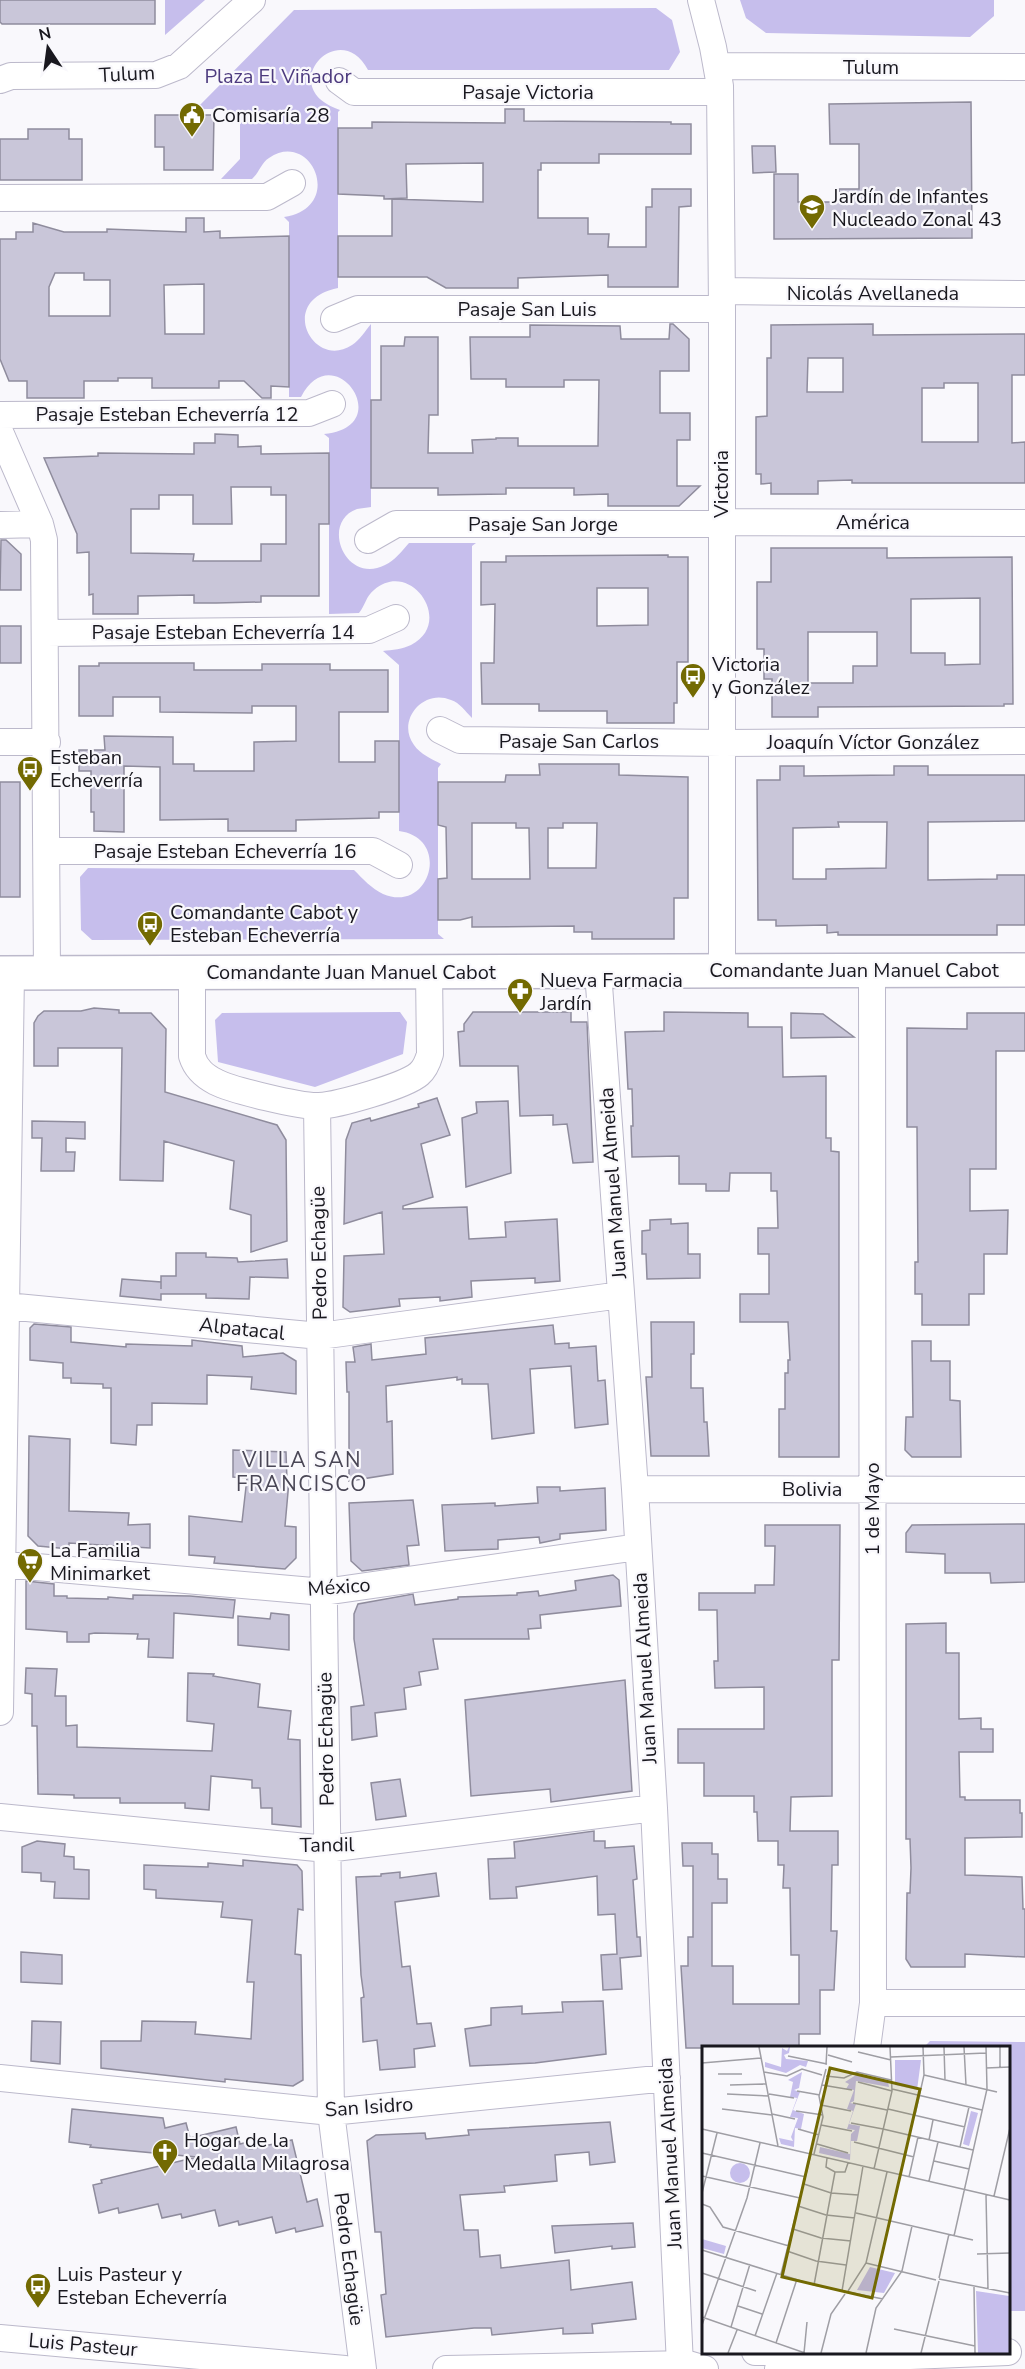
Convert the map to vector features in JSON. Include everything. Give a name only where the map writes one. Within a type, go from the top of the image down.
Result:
[{"type":"main road","name":"Comandante Juan Manuel Cabot","points":[[6,973],[1025,970]]},
{"type":"street","name":"Tulum","points":[[4,76],[143,75],[170,71],[179,66],[252,0]]},
{"type":"street","name":"Victoria","points":[[700,0],[717,66],[720,92],[723,971]]},
{"type":"street","name":"Tulum","points":[[717,66],[1025,68]]},
{"type":"street","name":"Pasaje Victoria","points":[[339,81],[354,92],[720,92]]},
{"type":"street","points":[[0,198],[267,197],[292,183]]},
{"type":"street","name":"Nicolás Avellaneda","points":[[722,300],[1025,294]]},
{"type":"street","name":"Pasaje San Luis","points":[[334,319],[358,309],[722,300]]},
{"type":"street","name":"Pasaje Esteban Echeverría 12","points":[[0,416],[309,413],[332,404]]},
{"type":"street","points":[[0,432],[40,524],[46,560],[47,973]]},
{"type":"street","name":"América","points":[[721,523],[1025,523]]},
{"type":"street","name":"Pasaje San Jorge","points":[[368,540],[396,524],[721,523]]},
{"type":"street","points":[[0,525],[40,524]]},
{"type":"street","name":"Pasaje Esteban Echeverría 14","points":[[46,633],[369,630],[396,618]]},
{"type":"street","name":"Pasaje San Carlos","points":[[440,730],[460,740],[722,742]]},
{"type":"street","name":"Joaquín Víctor González","points":[[722,742],[1025,741]]},
{"type":"street","points":[[0,742],[47,742]]},
{"type":"street","name":"Pasaje Esteban Echeverría 16","points":[[47,851],[373,850],[399,865]]},
{"type":"street","name":"1 de Mayo","points":[[867,2046],[873,2003],[872,970]]},
{"type":"street","name":"Juan Manuel Almeida","points":[[598,971],[635,1489],[654,1808],[666,2078],[701,2362]]},
{"type":"street","points":[[192,972],[192,1056],[194,1064],[202,1074],[218,1084],[257,1095],[317,1106],[358,1097],[410,1079],[420,1073],[427,1064],[430,1054],[429,972]]},
{"type":"street","points":[[0,1712],[6,1306],[4,1230],[6,973]]},
{"type":"street","name":"Pedro Echagüe","points":[[317,1106],[331,2112],[363,2369]]},
{"type":"street","name":"Alpatacal","points":[[6,1306],[320,1336],[621,1295]]},
{"type":"street","name":"Bolivia","points":[[635,1489],[1025,1490]]},
{"type":"street","name":"México","points":[[2,1564],[324,1592],[638,1546]]},
{"type":"street","name":"Tandil","points":[[0,1817],[327,1849],[654,1808]]},
{"type":"street","points":[[873,2003],[1025,2003]]},
{"type":"street","name":"San Isidro","points":[[0,2078],[331,2112],[666,2078]]},
{"type":"street","name":"Luis Pasteur","points":[[0,2338],[170,2361],[345,2369]]},
{"type":"street","points":[[753,2369],[754,2354]]},
{"type":"street","points":[[842,2354],[861,2358]]},
{"type":"street","points":[[778,2369],[826,2367],[861,2358],[959,2354]]},
{"type":"street","points":[[446,2369],[701,2362]]},
{"type":"green space","points":[[165,0],[205,0],[165,35]]},
{"type":"green space","points":[[740,0],[994,0],[994,16],[970,37],[766,33],[746,18]]},
{"type":"green space","name":"Plaza El Viñador","points":[[656,8],[672,20],[680,52],[669,70],[368,70],[356,55],[342,50],[329,53],[318,61],[312,73],[312,87],[321,100],[340,110],[338,112],[338,288],[319,295],[309,306],[305,318],[307,331],[314,342],[325,349],[338,351],[355,343],[371,324],[371,507],[357,509],[346,516],[340,526],[339,538],[342,549],[359,567],[371,569],[388,563],[398,556],[409,543],[476,543],[472,546],[472,718],[454,701],[441,698],[431,699],[415,709],[408,726],[409,736],[414,745],[426,756],[441,764],[438,768],[438,934],[444,939],[92,940],[81,930],[80,877],[88,868],[354,870],[379,892],[399,897],[413,894],[423,885],[430,859],[425,847],[415,837],[399,831],[399,665],[383,651],[411,645],[424,635],[429,623],[428,609],[423,597],[414,588],[402,582],[388,582],[371,592],[359,613],[329,614],[329,438],[324,434],[346,428],[357,416],[358,403],[353,389],[342,379],[329,375],[314,380],[301,397],[289,397],[289,222],[284,217],[303,210],[314,199],[318,186],[316,173],[309,161],[298,154],[284,152],[266,160],[252,179],[221,179],[240,159],[240,122],[226,109],[196,109],[294,10]]},
{"type":"green space","points":[[400,1012],[407,1022],[403,1054],[315,1087],[218,1062],[215,1020],[222,1013]]},
{"type":"green space","points":[[930,2041],[1025,2042],[1025,2311],[1010,2311],[1010,2046],[925,2046]]},
{"type":"building","points":[[0,0],[155,0],[155,24],[2,24],[0,22]]},
{"type":"building","points":[[971,102],[972,238],[774,239],[774,174],[798,174],[798,202],[840,202],[839,189],[859,189],[859,144],[830,144],[829,104]]},
{"type":"building","points":[[505,109],[524,109],[524,121],[691,124],[691,154],[599,154],[599,163],[541,163],[541,170],[538,170],[538,218],[588,218],[588,234],[609,234],[608,247],[646,247],[646,207],[652,207],[652,189],[691,189],[691,206],[679,207],[678,287],[608,287],[608,275],[518,278],[518,288],[446,288],[427,277],[338,277],[338,236],[392,236],[392,199],[483,202],[483,163],[406,164],[407,198],[384,199],[384,196],[338,194],[338,128],[372,128],[372,122],[505,123]]},
{"type":"building","points":[[155,115],[214,115],[213,170],[164,170],[164,147],[155,147]]},
{"type":"building","points":[[28,129],[69,129],[69,139],[82,139],[82,180],[0,180],[0,139],[28,139]]},
{"type":"building","points":[[752,146],[775,146],[776,172],[753,173]]},
{"type":"building","points":[[186,218],[204,218],[204,232],[220,231],[220,238],[289,236],[289,387],[271,386],[271,398],[262,398],[244,381],[219,381],[219,388],[152,388],[152,378],[118,378],[118,381],[84,381],[84,398],[27,398],[27,381],[9,381],[0,359],[0,239],[16,239],[16,232],[33,232],[33,223],[64,232],[107,232],[107,229],[186,232]],"holes":[[[55,273],[84,273],[84,280],[110,280],[110,316],[49,316],[49,287]],[[204,284],[204,334],[165,334],[164,285]]]},
{"type":"building","points":[[670,324],[673,324],[689,339],[689,371],[660,371],[660,413],[690,413],[690,440],[677,440],[677,486],[700,486],[679,506],[608,506],[608,494],[574,495],[574,488],[506,488],[506,494],[438,495],[438,488],[371,488],[371,400],[381,400],[381,346],[404,346],[405,337],[438,337],[438,415],[429,415],[428,453],[473,453],[472,440],[496,438],[518,438],[518,446],[598,446],[599,380],[564,380],[564,387],[506,387],[506,379],[471,379],[470,337],[530,337],[530,325],[620,326],[621,339],[669,339]]},
{"type":"building","points":[[873,324],[873,335],[1025,334],[1025,375],[1012,375],[1012,443],[1025,442],[1025,483],[818,481],[818,494],[771,494],[771,483],[761,484],[761,474],[756,474],[756,417],[767,416],[767,358],[771,358],[771,325]],"holes":[[[808,358],[843,358],[843,392],[807,392]],[[944,383],[978,383],[978,442],[922,442],[922,388],[944,388]]]},
{"type":"building","points":[[215,434],[238,435],[238,447],[261,446],[261,454],[329,453],[329,524],[319,524],[319,596],[261,596],[261,602],[194,603],[194,595],[138,596],[138,614],[93,614],[93,594],[89,595],[89,552],[77,553],[77,534],[44,458],[98,456],[98,453],[194,454],[194,443],[215,443]],"holes":[[[231,487],[271,487],[271,495],[286,495],[286,544],[261,544],[261,561],[193,561],[194,554],[131,553],[131,509],[159,509],[159,495],[193,495],[193,524],[232,524]]]},
{"type":"building","points":[[1,540],[6,540],[21,554],[21,590],[0,590]]},
{"type":"building","points":[[771,548],[887,548],[887,558],[1012,557],[1013,704],[1004,704],[1004,706],[818,707],[818,717],[772,717],[772,679],[764,679],[764,649],[757,649],[757,582],[771,582]],"holes":[[[980,598],[980,664],[945,665],[945,653],[911,653],[911,599]],[[808,632],[877,632],[877,666],[853,666],[853,683],[808,683]]]},
{"type":"building","points":[[668,555],[668,557],[688,557],[688,662],[677,662],[677,703],[674,703],[674,723],[607,723],[607,711],[539,711],[539,704],[482,704],[481,663],[494,663],[495,604],[481,605],[481,562],[506,562],[506,556]],"holes":[[[597,588],[648,588],[648,625],[597,626]]]},
{"type":"building","points":[[0,626],[21,626],[21,663],[0,663]]},
{"type":"building","points":[[99,663],[194,663],[194,670],[262,670],[262,664],[330,664],[330,670],[388,670],[388,712],[339,712],[339,762],[375,762],[375,741],[399,741],[399,812],[379,812],[379,818],[296,820],[296,831],[228,831],[228,819],[160,820],[160,767],[124,766],[124,832],[94,831],[94,812],[91,812],[91,771],[79,771],[79,750],[105,750],[104,736],[173,737],[173,764],[194,764],[194,771],[254,771],[254,742],[296,741],[296,706],[252,706],[252,713],[160,712],[160,697],[113,697],[113,716],[79,716],[79,666],[99,666]]},
{"type":"building","points":[[539,764],[619,764],[619,775],[688,777],[688,898],[674,898],[674,939],[592,939],[592,932],[574,932],[574,926],[472,927],[472,917],[460,920],[438,920],[438,879],[447,878],[446,827],[438,825],[438,782],[505,782],[506,775],[540,775]],"holes":[[[472,823],[516,823],[516,828],[529,828],[530,879],[472,879]],[[563,823],[597,823],[596,868],[548,868],[548,828],[563,828]]]},
{"type":"building","points":[[780,766],[804,766],[804,776],[894,775],[894,766],[928,766],[928,775],[1025,775],[1025,821],[928,822],[928,880],[997,879],[997,875],[1025,875],[1025,925],[997,925],[997,935],[838,935],[838,932],[827,933],[827,925],[776,926],[776,920],[758,920],[757,780],[780,780]],"holes":[[[838,822],[887,822],[886,868],[826,869],[826,879],[793,879],[793,828],[839,827]]]},
{"type":"building","points":[[0,782],[20,782],[20,897],[0,897]]},
{"type":"building","points":[[94,1008],[119,1010],[119,1013],[151,1013],[166,1029],[165,1092],[277,1125],[286,1140],[287,1241],[251,1252],[251,1215],[230,1209],[234,1161],[164,1141],[163,1181],[120,1180],[122,1048],[58,1048],[58,1066],[34,1066],[34,1023],[38,1016],[44,1011],[81,1011]]},
{"type":"building","points":[[473,1012],[571,1012],[571,1022],[587,1022],[593,1162],[573,1163],[567,1124],[553,1125],[553,1115],[520,1116],[518,1066],[460,1066],[458,1032],[464,1031],[464,1024]]},
{"type":"building","points":[[664,1012],[748,1013],[748,1027],[782,1027],[783,1077],[826,1076],[826,1138],[831,1138],[831,1151],[839,1152],[839,1457],[779,1457],[779,1409],[785,1409],[785,1373],[788,1373],[788,1360],[790,1360],[788,1322],[740,1322],[740,1294],[769,1294],[769,1254],[758,1254],[758,1228],[778,1228],[777,1191],[771,1191],[771,1173],[730,1173],[729,1191],[706,1191],[706,1184],[679,1184],[679,1156],[632,1157],[632,1089],[628,1089],[625,1032],[664,1031]]},
{"type":"building","points":[[791,1013],[823,1014],[854,1037],[791,1038]]},
{"type":"building","points":[[967,1013],[1025,1013],[1025,1051],[996,1051],[996,1169],[970,1169],[970,1211],[1008,1210],[1007,1254],[984,1254],[984,1294],[969,1294],[969,1325],[922,1325],[922,1294],[915,1294],[915,1262],[918,1262],[917,1127],[907,1127],[907,1028],[967,1029]]},
{"type":"building","points":[[437,1098],[450,1135],[421,1144],[433,1197],[403,1206],[403,1209],[467,1207],[469,1239],[506,1237],[505,1222],[557,1219],[560,1281],[535,1283],[535,1278],[471,1281],[472,1297],[440,1301],[440,1297],[399,1299],[400,1306],[350,1312],[343,1307],[344,1256],[384,1254],[382,1212],[344,1224],[346,1140],[352,1123],[370,1118],[371,1121],[419,1107],[418,1104]]},
{"type":"building","points":[[508,1101],[511,1173],[466,1187],[462,1118],[477,1113],[476,1102]]},
{"type":"building","points":[[32,1121],[85,1122],[85,1139],[66,1138],[66,1152],[75,1152],[74,1171],[41,1171],[42,1138],[32,1138]]},
{"type":"building","points":[[671,1219],[671,1224],[688,1223],[688,1254],[700,1254],[700,1278],[647,1279],[646,1254],[642,1254],[642,1231],[650,1230],[650,1220]]},
{"type":"building","points":[[176,1253],[206,1253],[206,1257],[237,1258],[238,1262],[287,1259],[288,1278],[250,1277],[249,1299],[206,1298],[206,1294],[161,1294],[161,1300],[120,1296],[122,1279],[161,1282],[161,1276],[176,1276]]},
{"type":"building","points":[[651,1322],[694,1322],[691,1388],[703,1388],[704,1422],[707,1422],[709,1456],[651,1456],[646,1377],[652,1377]]},
{"type":"building","points":[[34,1324],[71,1327],[71,1342],[126,1347],[126,1344],[192,1346],[192,1340],[242,1346],[243,1357],[283,1353],[296,1361],[296,1394],[251,1389],[252,1377],[207,1375],[207,1404],[152,1403],[152,1425],[137,1425],[136,1445],[111,1443],[111,1388],[103,1388],[103,1384],[71,1383],[71,1378],[63,1378],[63,1363],[30,1360],[30,1328]]},
{"type":"building","points":[[553,1325],[555,1344],[569,1343],[569,1348],[596,1346],[598,1381],[605,1380],[608,1424],[575,1428],[571,1366],[530,1369],[534,1433],[492,1439],[488,1384],[462,1384],[462,1379],[457,1380],[457,1377],[386,1386],[387,1422],[392,1421],[393,1474],[349,1481],[349,1392],[347,1392],[346,1362],[355,1362],[353,1347],[371,1344],[372,1360],[426,1354],[425,1338]]},
{"type":"building","points":[[912,1341],[931,1341],[931,1361],[950,1361],[950,1400],[960,1401],[961,1457],[912,1457],[905,1450],[906,1417],[913,1417]]},
{"type":"building","points":[[29,1436],[70,1439],[69,1511],[129,1513],[128,1525],[150,1524],[150,1548],[69,1543],[69,1549],[38,1546],[28,1536]]},
{"type":"building","points":[[233,1450],[286,1452],[287,1481],[289,1481],[285,1526],[296,1527],[296,1558],[285,1569],[214,1563],[215,1557],[189,1555],[189,1516],[242,1522],[247,1478],[233,1477]]},
{"type":"building","points":[[537,1487],[560,1487],[560,1491],[605,1488],[606,1530],[560,1534],[560,1539],[540,1543],[539,1537],[498,1540],[498,1549],[445,1551],[442,1505],[495,1503],[495,1506],[538,1503]]},
{"type":"building","points":[[413,1500],[419,1545],[407,1546],[409,1565],[362,1571],[351,1561],[349,1503]]},
{"type":"building","points":[[1025,1524],[1025,1582],[991,1583],[990,1573],[945,1573],[945,1554],[906,1552],[906,1533],[912,1525]]},
{"type":"building","points":[[765,1525],[840,1525],[839,1660],[832,1660],[832,1796],[791,1797],[790,1831],[838,1831],[838,1865],[832,1865],[831,1931],[837,1931],[834,1990],[820,1990],[820,2034],[799,2034],[799,2046],[686,2048],[681,1966],[688,1966],[688,1937],[693,1937],[693,1866],[683,1866],[682,1843],[712,1843],[712,1854],[718,1854],[718,1879],[727,1879],[727,1903],[712,1903],[712,1966],[733,1966],[733,2004],[799,2004],[799,1955],[791,1955],[790,1888],[783,1888],[784,1865],[778,1865],[778,1841],[758,1841],[754,1796],[704,1796],[704,1763],[678,1763],[678,1729],[764,1729],[764,1687],[715,1688],[714,1661],[718,1661],[717,1610],[699,1610],[699,1593],[755,1593],[755,1585],[774,1585],[775,1546],[765,1546]]},
{"type":"building","points":[[613,1575],[619,1580],[621,1606],[540,1615],[541,1628],[528,1629],[529,1639],[433,1639],[438,1669],[419,1672],[421,1685],[404,1688],[406,1709],[375,1713],[377,1736],[352,1740],[351,1707],[364,1705],[354,1639],[354,1614],[358,1604],[413,1594],[415,1605],[458,1599],[458,1597],[517,1595],[517,1593],[538,1591],[539,1596],[576,1590],[575,1581]]},
{"type":"building","points":[[26,1581],[54,1584],[54,1596],[67,1596],[67,1598],[133,1599],[133,1595],[235,1600],[233,1618],[174,1613],[173,1658],[148,1657],[149,1639],[137,1639],[138,1634],[95,1633],[89,1634],[89,1642],[67,1642],[67,1632],[26,1629]]},
{"type":"building","points":[[271,1613],[289,1615],[289,1650],[238,1645],[238,1616],[270,1619]]},
{"type":"building","points":[[946,1623],[946,1653],[959,1653],[959,1719],[981,1718],[981,1729],[993,1729],[993,1752],[959,1752],[960,1797],[965,1797],[965,1800],[1020,1800],[1020,1813],[1022,1813],[1022,1837],[965,1838],[965,1875],[1022,1877],[1025,1957],[965,1954],[965,1967],[911,1967],[906,1959],[907,1893],[910,1893],[911,1868],[910,1839],[906,1839],[906,1624]]},
{"type":"building","points":[[26,1668],[57,1669],[55,1696],[66,1696],[66,1726],[77,1725],[77,1747],[212,1751],[214,1724],[187,1721],[188,1673],[214,1674],[213,1676],[260,1684],[258,1707],[291,1711],[288,1739],[300,1740],[301,1827],[272,1824],[272,1808],[261,1808],[260,1788],[252,1788],[252,1780],[211,1776],[209,1810],[185,1808],[185,1803],[120,1803],[120,1798],[74,1798],[74,1795],[38,1794],[37,1726],[32,1726],[32,1694],[25,1693]]},
{"type":"building","points":[[625,1680],[632,1791],[551,1802],[550,1789],[471,1796],[465,1700]]},
{"type":"building","points":[[400,1779],[406,1816],[376,1820],[371,1783]]},
{"type":"building","points":[[594,1831],[594,1841],[605,1841],[605,1848],[634,1846],[637,1879],[633,1880],[637,1937],[640,1937],[641,1956],[620,1958],[622,1989],[603,1990],[601,1955],[617,1954],[615,1914],[598,1915],[597,1876],[516,1887],[517,1898],[490,1899],[488,1859],[515,1858],[514,1842]]},
{"type":"building","points":[[37,1841],[65,1844],[64,1856],[74,1857],[74,1869],[89,1870],[89,1899],[54,1898],[55,1882],[41,1881],[41,1873],[22,1872],[22,1847]]},
{"type":"building","points":[[243,1860],[297,1865],[302,1871],[303,1910],[298,1909],[295,1954],[301,1955],[303,2080],[293,2086],[225,2079],[225,2082],[101,2068],[101,2041],[141,2041],[142,2021],[196,2022],[195,2034],[251,2039],[254,1982],[247,1982],[252,1920],[221,1917],[223,1902],[156,1898],[156,1890],[144,1889],[144,1865],[208,1867],[208,1863],[243,1866]]},
{"type":"building","points":[[400,1872],[400,1878],[436,1873],[439,1896],[395,1902],[402,1967],[410,1966],[417,2024],[431,2023],[435,2046],[414,2049],[415,2067],[380,2070],[377,2040],[363,2042],[361,1998],[364,1997],[356,1877],[381,1876],[381,1874]]},
{"type":"building","points":[[21,1952],[62,1955],[62,1984],[21,1982]]},
{"type":"building","points":[[603,2001],[606,2054],[535,2063],[470,2066],[465,2029],[491,2025],[491,2008],[522,2006],[522,2014],[563,2012],[562,2002]]},
{"type":"building","points":[[32,2021],[61,2022],[60,2064],[31,2061]]},
{"type":"building","points":[[72,2109],[163,2118],[165,2128],[186,2123],[190,2138],[236,2127],[240,2144],[248,2142],[250,2149],[292,2140],[307,2202],[317,2199],[323,2226],[296,2232],[295,2228],[276,2233],[272,2217],[239,2225],[238,2221],[219,2226],[215,2210],[182,2218],[181,2214],[162,2218],[158,2204],[119,2213],[118,2208],[99,2213],[93,2185],[102,2183],[101,2180],[197,2157],[90,2147],[91,2145],[69,2142]]},
{"type":"building","points":[[610,2122],[615,2162],[590,2165],[589,2152],[555,2155],[557,2181],[504,2186],[505,2192],[460,2195],[464,2230],[478,2230],[480,2257],[500,2255],[501,2268],[569,2260],[571,2290],[632,2282],[636,2319],[592,2324],[593,2333],[563,2334],[563,2328],[492,2335],[491,2328],[474,2328],[386,2337],[381,2295],[386,2294],[381,2232],[375,2232],[367,2141],[376,2135],[425,2133],[426,2139],[469,2135],[468,2130]]},
{"type":"building","points":[[633,2223],[635,2247],[612,2249],[612,2246],[555,2253],[552,2226]]},
{"type":"place","name":"Comisaría 28","points":[[192,138]]},
{"type":"place","name":"Jardín de Infantes Nucleado Zonal 43","points":[[812,230]]},
{"type":"place","name":"Victoria y González","points":[[693,699]]},
{"type":"place","name":"Esteban Echeverría","points":[[30,792]]},
{"type":"place","name":"Comandante Cabot y Esteban Echeverría","points":[[150,947]]},
{"type":"place","name":"Nueva Farmacia Jardín","points":[[520,1014]]},
{"type":"place","name":"La Familia Minimarket","points":[[30,1584]]},
{"type":"place","name":"Hogar de la Medalla Milagrosa","points":[[165,2175]]},
{"type":"place","name":"Luis Pasteur y Esteban Echeverría","points":[[38,2309]]},
{"type":"district","name":"VILLA SAN FRANCISCO","points":[[302,1472]]}]
